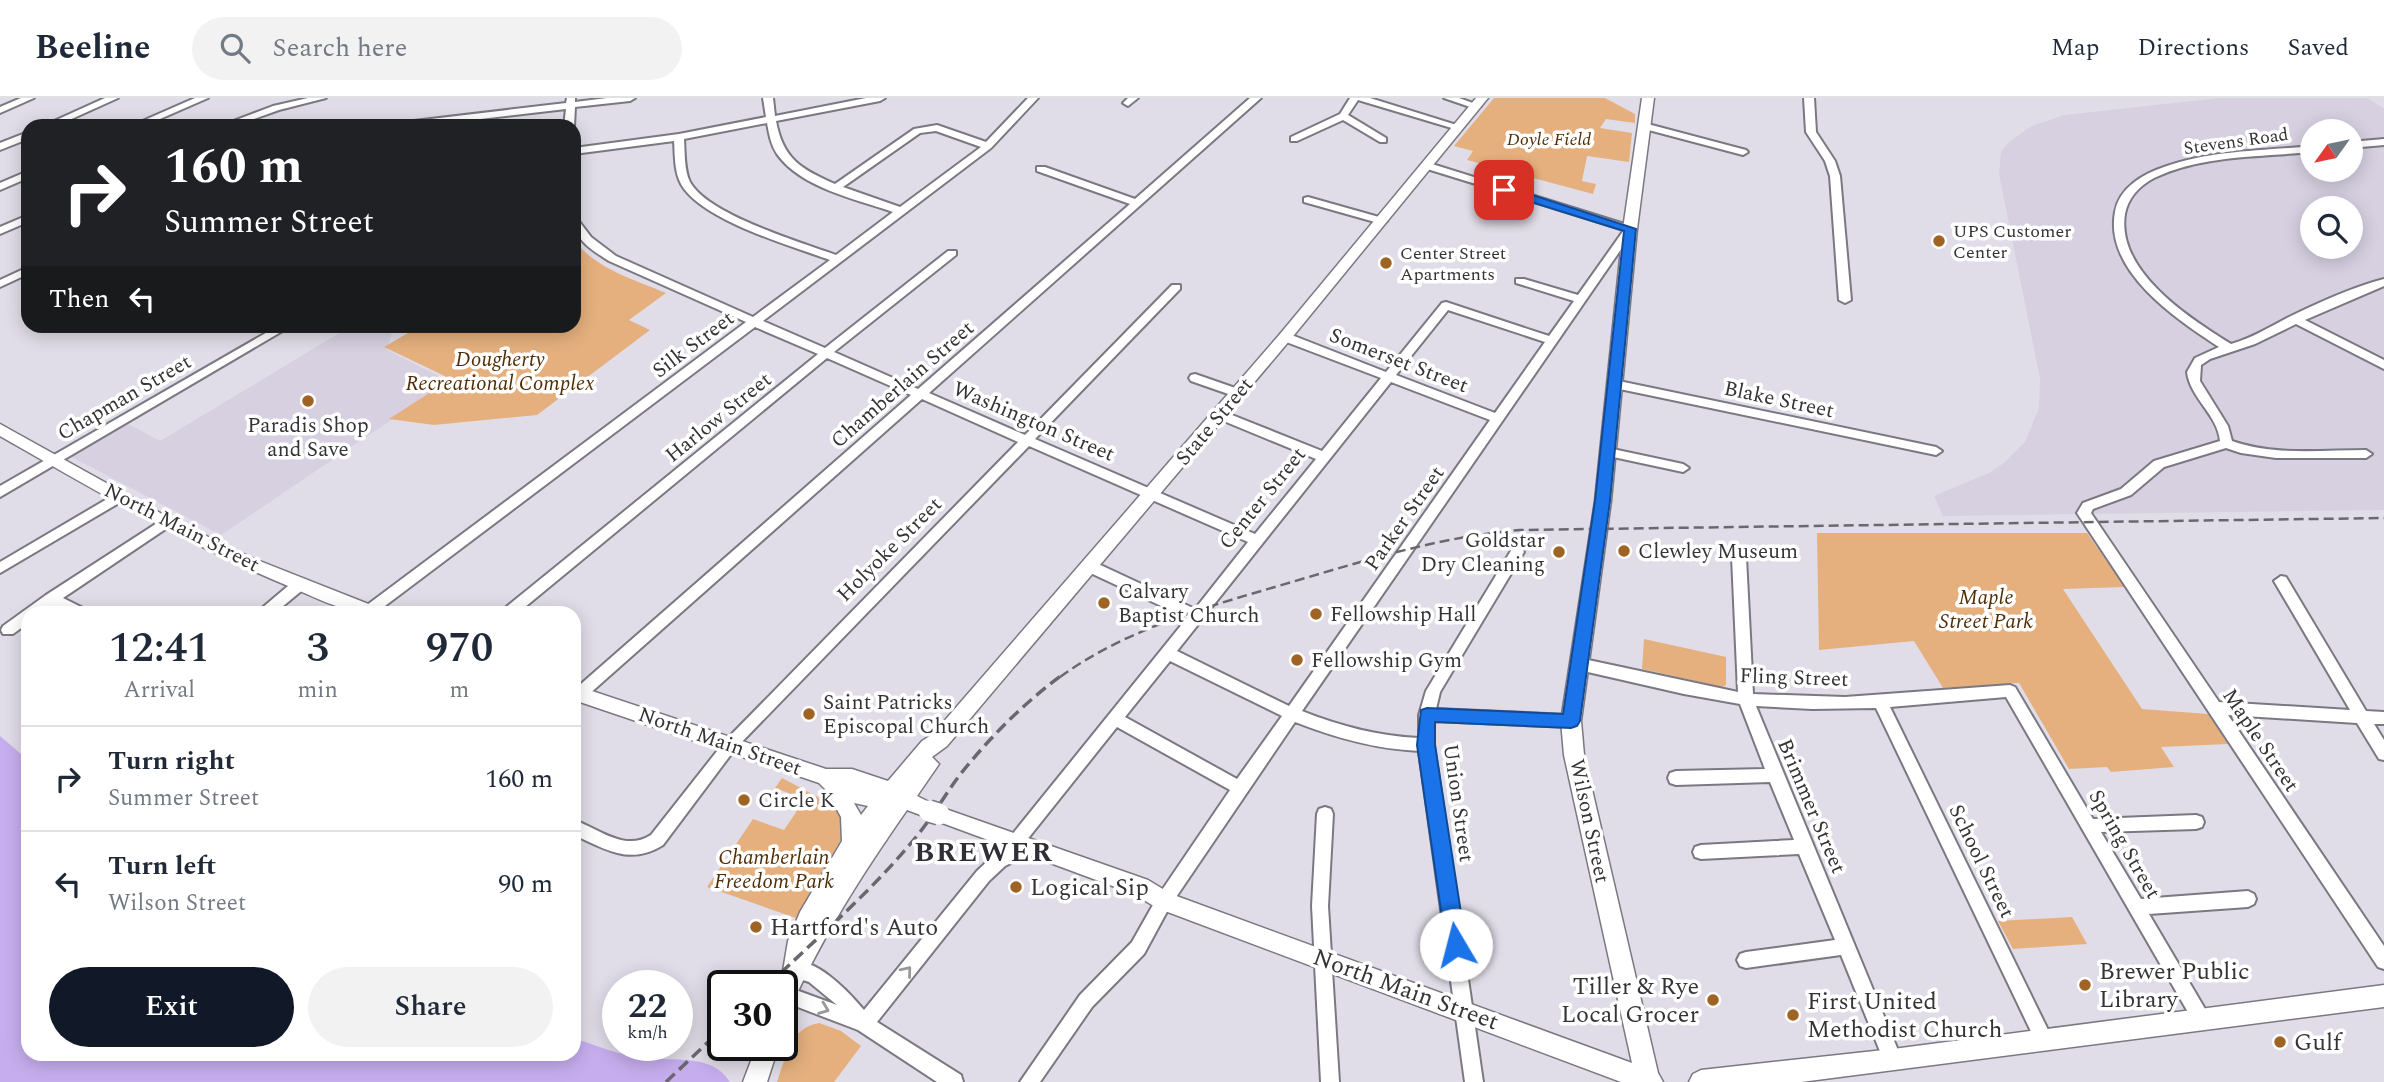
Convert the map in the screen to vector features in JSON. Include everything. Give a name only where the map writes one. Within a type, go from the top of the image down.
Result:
[{"type":"main road","name":"Wilson Street","points":[[1647,98],[1630,229],[1608,452],[1571,721],[1574,755],[1649,1082]]},
{"type":"main road","name":"State Street","points":[[793,969],[797,944],[805,923],[852,845],[892,798],[938,752],[940,740],[1152,495],[1479,102]]},
{"type":"main road","name":"North Main Street","points":[[0,429],[165,523],[246,562],[354,606]]},
{"type":"main road","name":"North Main Street","points":[[581,697],[730,745],[830,782],[892,798],[934,813],[976,829],[990,841],[1017,847],[1136,897],[1164,901],[1466,1011],[1649,1082]]},
{"type":"main road","points":[[830,782],[851,816],[852,845]]},
{"type":"main road","name":"State Street","points":[[793,969],[859,862],[892,798]]},
{"type":"main road","points":[[1701,1082],[1893,1060],[2384,996]]},
{"type":"main road","points":[[755,1082],[762,1061]]},
{"type":"street","points":[[0,110],[29,98]]},
{"type":"street","points":[[64,119],[113,98]]},
{"type":"street","points":[[153,119],[203,98]]},
{"type":"street","points":[[245,119],[276,108],[321,98]]},
{"type":"street","points":[[447,119],[570,102],[630,98]]},
{"type":"street","points":[[768,98],[780,152],[792,165],[836,187],[900,211]]},
{"type":"street","points":[[581,149],[678,136],[880,98]]},
{"type":"street","name":"Silk Street","points":[[377,606],[988,146],[1033,98]]},
{"type":"street","name":"Chamberlain Street","points":[[581,691],[922,395],[1256,98]]},
{"type":"street","points":[[1294,139],[1343,116],[1358,98],[1458,127]]},
{"type":"street","points":[[1449,98],[1479,102]]},
{"type":"street","points":[[1809,98],[1811,132],[1830,161],[1835,176],[1845,300]]},
{"type":"street","points":[[1343,116],[1383,140]]},
{"type":"street","points":[[1644,126],[1743,152]]},
{"type":"street","points":[[836,187],[917,131],[937,128],[988,146]]},
{"type":"street","points":[[678,136],[682,172],[686,185],[697,199],[733,218],[838,259]]},
{"type":"street","points":[[0,147],[21,138]]},
{"type":"street","points":[[2363,144],[2384,142]]},
{"type":"street","name":"Stevens Road","points":[[2230,349],[2188,320],[2139,276],[2121,244],[2117,228],[2119,212],[2123,202],[2137,185],[2164,170],[2204,161],[2300,150]]},
{"type":"street","points":[[1428,166],[1630,229]]},
{"type":"street","points":[[1041,169],[1138,203]]},
{"type":"street","points":[[0,176],[12,182]]},
{"type":"street","points":[[0,187],[21,178]]},
{"type":"street","points":[[1308,200],[1382,221]]},
{"type":"street","points":[[0,231],[21,221]]},
{"type":"street","name":"Parker Street","points":[[1029,1082],[1086,1001],[1138,948],[1164,901],[1240,788],[1630,229]]},
{"type":"street","name":"Washington Street","points":[[581,232],[590,244],[610,258],[1258,541]]},
{"type":"street","name":"Harlow Street","points":[[517,606],[952,253]]},
{"type":"street","points":[[0,284],[21,274]]},
{"type":"street","points":[[1520,281],[1581,300]]},
{"type":"street","points":[[2366,454],[2264,452],[2226,443],[2227,436],[2208,408],[2193,371],[2196,362],[2205,356],[2256,340],[2331,301],[2384,282]]},
{"type":"street","name":"Holyoke Street","points":[[581,830],[624,849],[643,849],[663,834],[730,745],[1176,287]]},
{"type":"street","name":"Center Street","points":[[864,1024],[983,876],[1017,847],[1115,719],[1447,305],[1553,341]]},
{"type":"street","points":[[2295,319],[2384,365]]},
{"type":"street","name":"Chapman Street","points":[[0,492],[273,333]]},
{"type":"street","name":"Somerset Street","points":[[1285,337],[1499,419]]},
{"type":"street","points":[[1195,378],[1237,393]]},
{"type":"street","name":"Blake Street","points":[[1614,384],[1936,451]]},
{"type":"street","points":[[1218,414],[1324,457]]},
{"type":"street","name":"Maple Street","points":[[2226,443],[2163,461],[2123,494],[2086,508],[2086,518],[2384,961]]},
{"type":"street","points":[[1608,452],[1683,468]]},
{"type":"street","points":[[0,568],[119,497]]},
{"type":"street","points":[[41,606],[165,523]]},
{"type":"street","name":"Union Street","points":[[1474,1082],[1426,745],[1427,715],[1433,691],[1517,552]]},
{"type":"street","name":"Brimmer Street","points":[[1738,557],[1746,699],[1893,1060]]},
{"type":"street","points":[[1088,566],[1197,616]]},
{"type":"street","points":[[2281,581],[2384,754]]},
{"type":"street","points":[[274,606],[300,584]]},
{"type":"street","points":[[51,599],[66,606]]},
{"type":"street","points":[[8,630],[21,621]]},
{"type":"street","points":[[1168,653],[1293,714],[1364,741],[1396,746],[1426,745]]},
{"type":"street","name":"Fling Street","points":[[1579,664],[1746,699],[1880,701],[2010,691]]},
{"type":"street","name":"Spring Street","points":[[2010,691],[2202,1020]]},
{"type":"street","name":"School Street","points":[[1880,701],[2044,1040]]},
{"type":"street","points":[[2214,708],[2384,718]]},
{"type":"street","points":[[1427,715],[1571,721]]},
{"type":"street","points":[[1115,719],[1240,788]]},
{"type":"street","points":[[1676,778],[1775,775]]},
{"type":"street","points":[[1325,814],[1320,891],[1330,1082]]},
{"type":"street","points":[[2088,826],[2196,822]]},
{"type":"street","points":[[1701,852],[1806,846]]},
{"type":"street","points":[[2136,906],[2248,899]]},
{"type":"street","points":[[1746,960],[1847,946]]},
{"type":"street","points":[[793,969],[815,976],[831,987],[864,1024]]},
{"type":"street","points":[[798,1003],[864,1024],[954,1082]]},
{"type":"shaded area","points":[[2219,98],[2367,98],[2384,108],[2384,510],[1943,516],[1934,496],[1989,473],[2004,463],[2025,442],[2039,408],[2040,379],[1999,174],[2001,151],[2032,126],[2064,115]]},
{"type":"shaded area","points":[[339,333],[392,333],[387,350],[449,381],[221,535],[64,453],[119,419],[160,441]]},
{"type":"shaded area","points":[[0,736],[21,754],[21,1061],[581,1061],[581,1040],[602,1048],[602,1061],[693,1061],[712,1066],[722,1072],[730,1082],[0,1082]]},
{"type":"green space","name":"Doyle Field","points":[[1494,98],[1605,98],[1635,114],[1635,123],[1606,119],[1600,128],[1632,133],[1629,162],[1587,156],[1582,181],[1596,184],[1593,194],[1467,160],[1473,151],[1454,146]]},
{"type":"green space","name":"Dougherty Recreational Complex","points":[[581,248],[604,266],[666,293],[629,320],[650,330],[537,415],[434,425],[389,419],[451,379],[384,347],[408,333],[581,333]]},
{"type":"green space","name":"Maple Street Park","points":[[1817,533],[2087,533],[2125,587],[2063,589],[2142,709],[2208,714],[2228,744],[2161,747],[2174,767],[2111,772],[2107,767],[2069,769],[2019,683],[1943,688],[1914,641],[1819,650]]},
{"type":"green space","points":[[1644,639],[1726,657],[1726,685],[1722,687],[1642,669]]},
{"type":"green space","name":"Chamberlain Freedom Park","points":[[782,778],[833,805],[841,815],[843,836],[796,918],[707,887],[753,819],[784,830],[805,799],[775,788]]},
{"type":"green space","points":[[2072,917],[2087,944],[2013,949],[1998,921]]},
{"type":"green space","points":[[819,1023],[841,1031],[861,1046],[834,1082],[777,1082],[784,1061],[798,1061],[798,1034],[809,1026]]},
{"type":"railway","points":[[1060,677],[1116,643],[1208,607],[1383,556],[1491,533],[1520,530],[2384,518]]},
{"type":"railway","points":[[784,970],[899,857],[982,748],[1034,697],[1062,675]]},
{"type":"railway","points":[[666,1082],[707,1043]]},
{"type":"place","name":"UPS Customer Center","points":[[1939,241]]},
{"type":"place","name":"Center Street Apartments","points":[[1386,263]]},
{"type":"place","name":"Paradis Shop and Save","points":[[308,401]]},
{"type":"place","name":"Clewley Museum","points":[[1624,551]]},
{"type":"place","name":"Goldstar Dry Cleaning","points":[[1559,552]]},
{"type":"place","name":"Calvary Baptist Church","points":[[1104,603]]},
{"type":"place","name":"Fellowship Hall","points":[[1316,614]]},
{"type":"place","name":"Fellowship Gym","points":[[1297,660]]},
{"type":"place","name":"Saint Patricks Episcopal Church","points":[[809,714]]},
{"type":"place","name":"Circle K","points":[[744,800]]},
{"type":"place","name":"Logical Sip","points":[[1016,887]]},
{"type":"place","name":"Hartford's Auto","points":[[756,927]]},
{"type":"place","name":"Brewer Public Library","points":[[2085,985]]},
{"type":"place","name":"Tiller & Rye Local Grocer","points":[[1713,1000]]},
{"type":"place","name":"First United Methodist Church","points":[[1793,1015]]},
{"type":"place","name":"Gulf","points":[[2280,1042]]},
{"type":"district","name":"BREWER","points":[[984,851]]},
{"type":"route","points":[[1456,945],[1426,745],[1427,715],[1571,721],[1603,501],[1630,229],[1504,190]]}]
